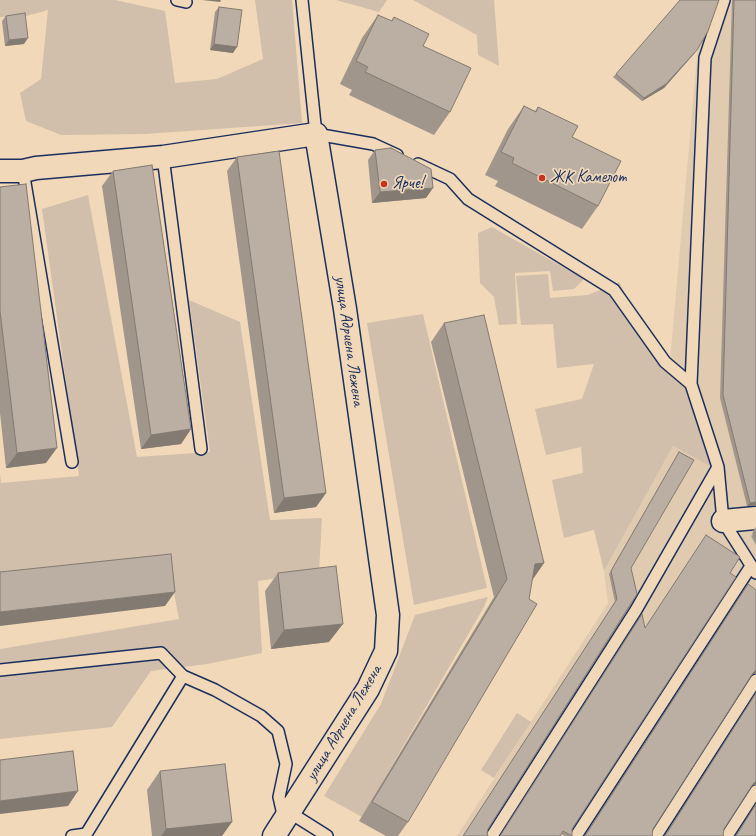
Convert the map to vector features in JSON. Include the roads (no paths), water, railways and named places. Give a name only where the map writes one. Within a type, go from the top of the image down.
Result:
[{"type":"street","points":[[0,171],[23,171],[163,157],[316,134]]},
{"type":"street","name":"улица Адриена Лежена","points":[[282,823],[368,689],[386,651],[388,615],[345,309],[316,134]]},
{"type":"street","points":[[724,521],[756,518]]},
{"type":"lane","points":[[302,0],[315,112],[316,134],[373,144],[450,179],[468,199],[614,290],[665,362],[691,384]]},
{"type":"lane","points":[[576,836],[753,569],[724,521],[718,467],[691,384],[705,58],[724,0]]},
{"type":"lane","points":[[163,157],[201,449]]},
{"type":"lane","points":[[23,171],[72,462]]},
{"type":"lane","points":[[492,836],[636,610],[718,467]]},
{"type":"lane","points":[[0,670],[161,653],[183,676],[215,690],[261,716],[278,731],[286,764],[279,797],[282,823],[326,836]]},
{"type":"lane","points":[[72,836],[85,835],[183,676]]},
{"type":"lane","points":[[656,836],[756,680]]},
{"type":"lane","points":[[727,836],[756,791]]},
{"type":"place","name":"ЖК Камелот","points":[[542,178]]},
{"type":"place","name":"Ярче!","points":[[384,184]]}]
